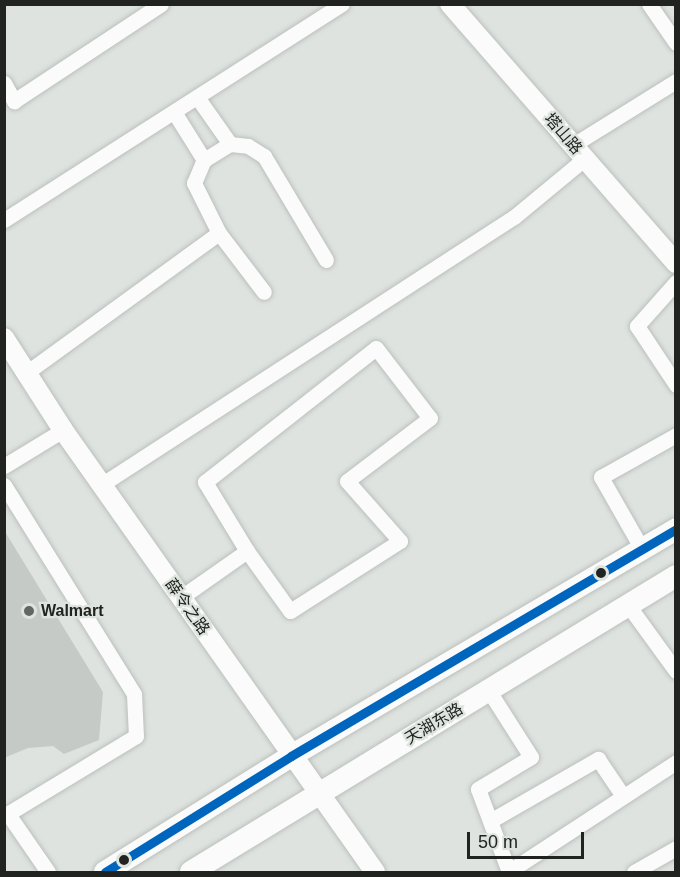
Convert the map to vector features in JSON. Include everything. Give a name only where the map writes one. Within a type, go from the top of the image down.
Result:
[{"type":"main road","points":[[105,873],[291,756],[675,529]]},
{"type":"main road","name":"天湖东路","points":[[191,873],[675,576]]},
{"type":"street","points":[[4,83],[14,101],[161,4]]},
{"type":"street","points":[[4,220],[342,4]]},
{"type":"street","name":"塔山路","points":[[450,4],[675,263]]},
{"type":"street","points":[[648,4],[675,43]]},
{"type":"street","points":[[102,485],[514,218],[579,152],[675,81]]},
{"type":"street","points":[[197,97],[230,144]]},
{"type":"street","points":[[174,112],[204,160]]},
{"type":"street","points":[[264,292],[219,233],[194,183],[204,160],[230,144],[248,146],[264,156],[326,260]]},
{"type":"street","points":[[26,373],[219,233]]},
{"type":"street","points":[[675,282],[637,326],[675,385]]},
{"type":"street","name":"薛令之路","points":[[4,338],[63,430],[375,873]]},
{"type":"street","points":[[376,348],[430,417],[347,482],[400,542],[290,611],[247,551],[205,482],[376,348]]},
{"type":"street","points":[[4,466],[63,430]]},
{"type":"street","points":[[642,549],[602,477],[675,435]]},
{"type":"street","points":[[4,485],[134,694],[135,736],[6,815],[48,873]]},
{"type":"street","points":[[180,598],[247,551]]},
{"type":"street","points":[[628,605],[675,671]]},
{"type":"street","points":[[489,691],[531,757],[478,789],[509,872],[675,762]]},
{"type":"street","points":[[490,820],[598,759],[623,796]]},
{"type":"street","points":[[634,873],[675,848]]},
{"type":"building","name":"Walmart","points":[[4,530],[103,692],[99,740],[64,754],[53,746],[28,748],[4,758]]},
{"type":"transit line","points":[[105,872],[291,756],[676,529]]},
{"type":"place","name":"Walmart","points":[[29,611]]}]
